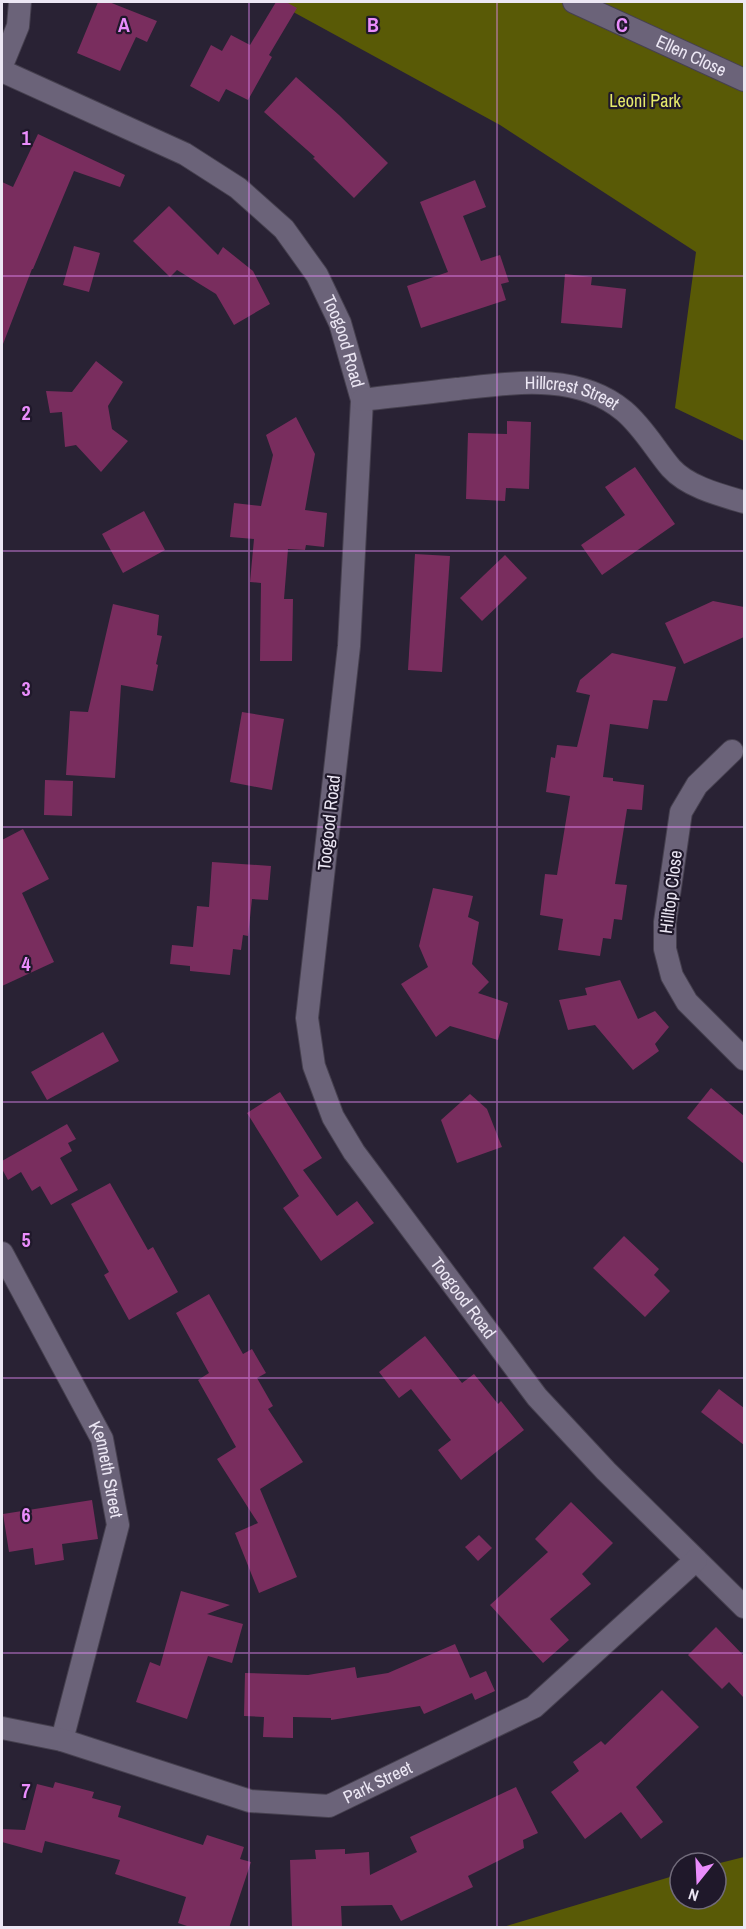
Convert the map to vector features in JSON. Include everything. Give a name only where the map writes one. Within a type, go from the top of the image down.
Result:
[{"type":"street","points":[[2,17],[15,2]]},
{"type":"street","points":[[2,65],[18,26],[20,2]]},
{"type":"street","name":"Ellen Close","points":[[574,2],[744,80]]},
{"type":"street","name":"Toogood Road","points":[[2,70],[185,154],[238,188],[284,229],[317,275],[340,323],[362,400],[349,646],[307,1018],[314,1066],[333,1117],[354,1152],[537,1397],[606,1471],[744,1607]]},
{"type":"street","name":"Hillcrest Street","points":[[362,400],[525,382],[555,384],[594,393],[623,411],[672,469],[687,481],[744,502]]},
{"type":"street","name":"Hilltop Close","points":[[732,751],[698,785],[681,812],[665,922],[665,949],[672,976],[687,1002],[744,1059]]},
{"type":"street","name":"Kenneth Street","points":[[2,1253],[102,1439],[118,1525],[62,1740]]},
{"type":"street","name":"Park Street","points":[[2,1728],[62,1740],[250,1801],[329,1806],[534,1707],[696,1560]]},
{"type":"green space","name":"Leoni Park","points":[[275,2],[744,2],[744,441],[675,408],[696,252],[500,125]]},
{"type":"green space","points":[[744,1857],[744,1927],[503,1927],[668,1878],[668,1911],[728,1911],[728,1861]]},
{"type":"building","points":[[98,2],[109,2],[157,21],[147,42],[136,37],[120,71],[77,53]]},
{"type":"building","points":[[276,2],[286,2],[297,8],[269,55],[272,57],[248,100],[226,89],[219,102],[190,86],[211,45],[222,51],[231,35],[250,45]]},
{"type":"building","points":[[296,77],[388,163],[354,198],[313,158],[315,157],[264,112]]},
{"type":"building","points":[[38,134],[125,175],[120,187],[74,171],[2,344],[2,182],[13,187]]},
{"type":"building","points":[[475,180],[486,207],[463,216],[481,261],[500,255],[509,282],[501,284],[506,300],[421,328],[407,286],[448,272],[420,202]]},
{"type":"building","points":[[169,206],[218,255],[223,247],[253,271],[270,304],[234,325],[216,294],[177,270],[170,277],[133,241]]},
{"type":"building","points":[[74,246],[100,253],[89,292],[63,285]]},
{"type":"building","points":[[565,274],[592,277],[591,285],[626,289],[622,328],[561,323]]},
{"type":"building","points":[[96,361],[123,382],[108,406],[112,429],[128,441],[101,472],[76,445],[65,447],[62,412],[50,413],[46,391],[72,392]]},
{"type":"building","points":[[296,417],[315,454],[305,510],[327,513],[324,547],[306,545],[305,550],[288,549],[284,599],[293,599],[292,661],[260,661],[261,583],[250,582],[254,539],[230,537],[234,503],[261,506],[273,455],[266,435]]},
{"type":"building","points":[[507,421],[531,422],[529,489],[506,488],[505,501],[466,499],[468,433],[507,434]]},
{"type":"building","points":[[635,467],[675,524],[602,575],[581,545],[625,515],[605,487]]},
{"type":"building","points":[[144,511],[165,550],[123,573],[102,534]]},
{"type":"building","points":[[415,554],[450,556],[442,672],[408,670]]},
{"type":"building","points":[[505,555],[527,578],[482,621],[460,598]]},
{"type":"building","points":[[713,601],[744,607],[744,637],[684,664],[665,623]]},
{"type":"building","points":[[113,604],[159,615],[157,635],[162,636],[153,691],[121,685],[115,778],[66,775],[70,711],[88,712]]},
{"type":"building","points":[[612,653],[676,667],[667,701],[653,700],[648,729],[610,724],[603,777],[613,778],[613,781],[644,785],[642,810],[627,809],[615,884],[627,885],[622,920],[614,919],[611,939],[603,938],[600,956],[558,950],[563,919],[540,915],[545,874],[557,875],[570,796],[546,792],[551,757],[555,758],[557,745],[577,747],[590,695],[576,692],[580,680]]},
{"type":"building","points":[[242,712],[284,719],[272,790],[230,782]]},
{"type":"building","points":[[45,780],[73,781],[72,816],[44,815]]},
{"type":"building","points":[[23,829],[49,879],[22,893],[54,962],[2,986],[2,840]]},
{"type":"building","points":[[212,862],[271,866],[268,900],[252,899],[248,936],[243,935],[241,950],[233,949],[230,975],[190,971],[190,966],[170,964],[172,945],[193,947],[197,906],[209,907]]},
{"type":"building","points":[[433,888],[473,896],[468,917],[479,922],[472,964],[489,982],[478,993],[508,1003],[498,1040],[450,1026],[436,1037],[401,984],[428,967],[419,946]]},
{"type":"building","points":[[620,980],[638,1019],[655,1011],[669,1027],[655,1044],[659,1051],[633,1070],[595,1025],[568,1030],[559,1000],[587,995],[585,988]]},
{"type":"building","points":[[103,1032],[119,1061],[47,1100],[31,1072]]},
{"type":"building","points":[[711,1088],[744,1116],[744,1164],[687,1118]]},
{"type":"building","points":[[280,1092],[322,1158],[303,1170],[337,1216],[357,1201],[374,1223],[321,1261],[283,1208],[299,1196],[247,1113]]},
{"type":"building","points":[[470,1094],[487,1109],[502,1147],[457,1163],[441,1120]]},
{"type":"building","points":[[67,1124],[76,1139],[68,1143],[72,1151],[60,1158],[78,1190],[51,1205],[40,1186],[32,1191],[21,1172],[8,1180],[2,1169],[2,1161]]},
{"type":"building","points":[[110,1183],[148,1250],[153,1247],[178,1292],[129,1320],[104,1275],[109,1272],[71,1204]]},
{"type":"building","points":[[624,1236],[659,1269],[654,1275],[670,1291],[645,1317],[593,1268]]},
{"type":"building","points":[[209,1294],[243,1354],[252,1349],[266,1373],[257,1378],[273,1406],[268,1409],[303,1462],[260,1489],[297,1577],[259,1593],[235,1533],[258,1523],[217,1459],[236,1447],[198,1380],[209,1373],[176,1313]]},
{"type":"building","points":[[425,1336],[462,1383],[474,1374],[498,1404],[501,1401],[524,1430],[461,1480],[438,1450],[451,1440],[411,1389],[399,1398],[379,1372]]},
{"type":"building","points":[[719,1389],[744,1408],[744,1445],[701,1412]]},
{"type":"building","points":[[92,1500],[98,1539],[62,1544],[64,1560],[35,1565],[33,1548],[9,1552],[3,1514]]},
{"type":"building","points":[[571,1502],[613,1543],[582,1574],[591,1584],[550,1619],[569,1640],[543,1663],[490,1605],[548,1552],[535,1539]]},
{"type":"building","points":[[479,1535],[492,1548],[478,1561],[465,1547]]},
{"type":"building","points":[[181,1591],[230,1605],[207,1614],[243,1624],[232,1663],[208,1656],[187,1719],[136,1702],[150,1662],[160,1666]]},
{"type":"building","points":[[716,1627],[744,1656],[744,1698],[729,1682],[722,1689],[688,1655]]},
{"type":"building","points":[[455,1644],[470,1678],[486,1671],[495,1691],[475,1700],[472,1693],[424,1714],[420,1706],[331,1720],[331,1718],[293,1717],[293,1738],[263,1737],[264,1717],[244,1716],[245,1673],[308,1675],[355,1667],[357,1678],[388,1673]]},
{"type":"building","points":[[662,1690],[699,1727],[636,1787],[663,1822],[641,1839],[621,1812],[585,1839],[551,1792],[579,1771],[573,1762],[601,1741],[605,1745]]},
{"type":"building","points":[[55,1782],[94,1792],[92,1798],[121,1806],[118,1817],[203,1845],[207,1835],[244,1847],[240,1859],[251,1862],[229,1928],[193,1928],[178,1923],[186,1897],[115,1874],[120,1860],[45,1841],[42,1853],[2,1842],[2,1829],[25,1830],[37,1784],[53,1788]]},
{"type":"building","points":[[516,1787],[538,1833],[523,1840],[524,1848],[468,1876],[473,1887],[401,1921],[392,1905],[341,1906],[342,1928],[292,1928],[290,1860],[316,1859],[315,1850],[345,1849],[345,1854],[369,1852],[370,1875],[417,1852],[410,1837]]}]
